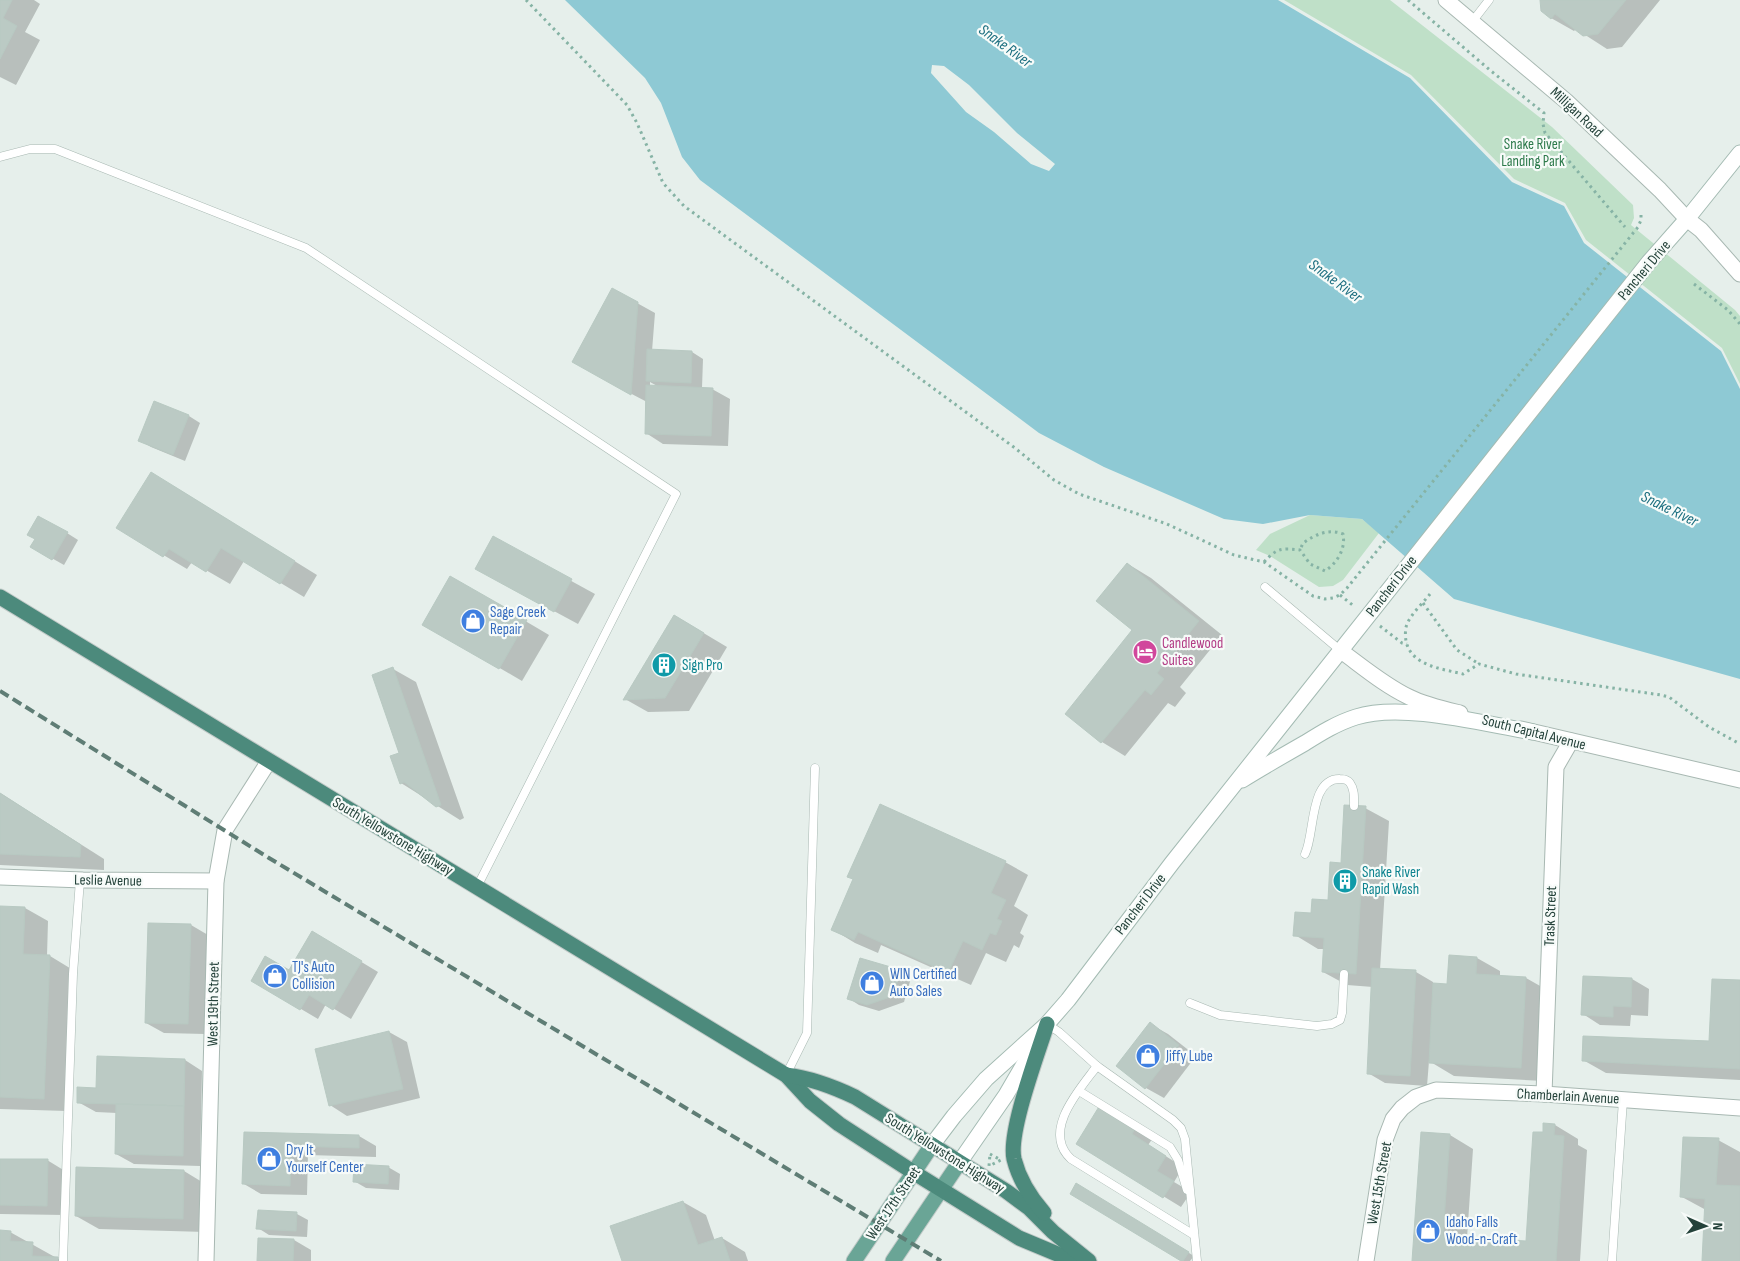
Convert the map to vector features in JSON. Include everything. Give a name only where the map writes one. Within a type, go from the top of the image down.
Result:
[{"type":"highway","name":"South Yellowstone Highway","points":[[0,597],[786,1075],[810,1100],[839,1124],[940,1190],[1019,1238],[1074,1261]]},
{"type":"highway","points":[[1047,1024],[1015,1133],[1014,1157],[1022,1181],[1037,1205],[1068,1242],[1089,1261]]},
{"type":"highway","name":"South Yellowstone Highway","points":[[786,1075],[829,1085],[855,1097],[1006,1191],[1029,1208],[1053,1232],[1089,1261]]},
{"type":"main road","name":"West 17th Street","points":[[854,1261],[932,1145]]},
{"type":"main road","name":"Pancheri Drive","points":[[940,1190],[959,1163]]},
{"type":"main road","points":[[893,1261],[940,1190]]},
{"type":"street","name":"Milligan Road","points":[[1446,0],[1566,100],[1701,230],[1740,274]]},
{"type":"street","name":"Pancheri Drive","points":[[932,1145],[986,1079],[1047,1024],[1068,1000],[1172,863],[1398,577],[1649,262],[1688,219],[1740,153]]},
{"type":"street","name":"South Capital Avenue","points":[[1341,651],[1379,680],[1408,697],[1426,704],[1533,732],[1740,780]]},
{"type":"street","points":[[1235,784],[1333,726],[1357,716],[1401,712],[1445,717],[1533,732]]},
{"type":"street","name":"Trask Street","points":[[1544,1094],[1556,767],[1571,741]]},
{"type":"street","name":"West 19th Street","points":[[206,1261],[216,881],[225,830],[269,761]]},
{"type":"street","name":"Leslie Avenue","points":[[0,876],[80,880],[216,881]]},
{"type":"street","name":"Pancheri Drive","points":[[959,1163],[1006,1095],[1047,1024]]},
{"type":"street","name":"Chamberlain Avenue","points":[[1402,1108],[1416,1097],[1436,1090],[1544,1094],[1740,1108]]},
{"type":"street","name":"West 15th Street","points":[[1366,1261],[1386,1140],[1393,1120],[1402,1108]]},
{"type":"lane","points":[[1472,22],[1490,0]]},
{"type":"lane","points":[[0,157],[30,149],[55,149],[306,248],[676,494],[477,887]]},
{"type":"lane","points":[[1265,587],[1341,651]]},
{"type":"lane","points":[[786,1075],[807,1033],[815,768]]},
{"type":"lane","points":[[1305,854],[1309,846],[1317,796],[1327,783],[1335,779],[1343,779],[1349,782],[1354,793],[1354,806]]},
{"type":"lane","points":[[63,1261],[73,974],[80,880]]},
{"type":"lane","points":[[1190,1003],[1220,1015],[1317,1026],[1332,1024],[1340,1020],[1342,1013],[1344,974]]},
{"type":"lane","points":[[1047,1024],[1059,1032],[1097,1066],[1173,1120],[1181,1128],[1184,1139],[1197,1261]]},
{"type":"lane","points":[[1097,1066],[1062,1118],[1060,1133],[1064,1153],[1070,1159],[1194,1235]]},
{"type":"lane","points":[[1079,1091],[1170,1147],[1178,1160],[1191,1203]]},
{"type":"lane","points":[[1612,1261],[1623,1100]]},
{"type":"path","points":[[526,0],[627,105],[638,123],[663,183],[684,206],[1015,448],[1054,480],[1079,494],[1167,524],[1228,553],[1264,562],[1313,596],[1325,599],[1340,595],[1348,588],[1638,227],[1641,213]]},
{"type":"path","points":[[1408,0],[1491,71],[1544,113],[1543,124],[1545,133],[1625,227]]},
{"type":"path","points":[[1694,284],[1728,310],[1740,324]]},
{"type":"path","points":[[1336,532],[1342,534],[1344,542],[1338,558],[1325,571],[1310,564],[1300,550],[1303,544],[1318,534],[1336,532]]},
{"type":"path","points":[[1264,562],[1274,551],[1284,549],[1300,550]]},
{"type":"path","points":[[1430,594],[1407,623],[1405,643],[1411,652],[1422,662],[1463,674],[1479,664]]},
{"type":"path","points":[[1340,595],[1345,600]]},
{"type":"path","points":[[1423,602],[1457,650],[1479,664],[1516,674],[1669,697],[1709,727],[1740,744]]},
{"type":"green space","name":"Snake River Landing Park","points":[[1284,0],[1390,0],[1552,127],[1633,205],[1634,218],[1631,225],[1740,316],[1740,384],[1722,348],[1586,240],[1565,203],[1514,179],[1411,75]]},
{"type":"green space","points":[[1310,515],[1362,519],[1379,533],[1343,580],[1333,586],[1319,587],[1270,556],[1256,550],[1270,534]]},
{"type":"water","name":"Snake River","points":[[565,0],[1278,0],[1410,78],[1512,182],[1564,206],[1584,243],[1721,351],[1740,389],[1740,679],[1454,599],[1362,519],[1310,515],[1263,524],[1224,519],[1104,467],[1039,433],[700,180],[682,157],[661,103],[645,78]],"holes":[[[932,65],[944,66],[969,85],[1017,133],[1055,164],[1049,171],[1031,164],[994,132],[966,112],[931,73]]]},
{"type":"building","points":[[0,0],[12,0],[3,18],[17,26],[0,59]]},
{"type":"building","points":[[1540,0],[1626,0],[1598,34],[1583,36],[1555,14],[1551,19],[1541,11]]},
{"type":"building","points":[[612,288],[638,302],[631,395],[572,362]]},
{"type":"building","points":[[647,349],[692,351],[691,383],[646,381]]},
{"type":"building","points":[[646,385],[713,388],[711,436],[645,434]]},
{"type":"building","points":[[154,401],[189,415],[173,455],[138,441]]},
{"type":"building","points":[[151,472],[295,561],[280,584],[221,548],[206,572],[169,549],[163,557],[116,528]]},
{"type":"building","points":[[38,516],[68,532],[52,560],[30,547],[35,539],[27,535]]},
{"type":"building","points":[[493,536],[572,579],[554,612],[475,569]]},
{"type":"building","name":"Candlewood Suites","points":[[1127,563],[1199,621],[1157,673],[1164,679],[1151,695],[1145,690],[1101,743],[1065,714],[1132,630],[1096,601]]},
{"type":"building","points":[[450,576],[527,620],[499,669],[422,625]]},
{"type":"building","name":"Sign Pro","points":[[674,615],[704,633],[665,698],[623,700]]},
{"type":"building","points":[[393,667],[441,805],[436,807],[404,782],[400,784],[390,756],[399,753],[372,675]]},
{"type":"building","points":[[0,793],[81,845],[80,857],[0,854]]},
{"type":"building","points":[[880,804],[1006,861],[991,893],[1006,900],[997,919],[1002,921],[996,935],[990,933],[982,950],[963,941],[948,973],[858,932],[854,940],[831,930],[853,879],[847,877]]},
{"type":"building","name":"Snake River Rapid Wash","points":[[1344,805],[1366,806],[1356,974],[1322,972],[1324,938],[1293,936],[1295,912],[1311,913],[1312,899],[1328,900],[1330,862],[1341,863]]},
{"type":"building","points":[[0,906],[25,907],[23,954],[50,955],[44,1099],[0,1097]]},
{"type":"building","points":[[148,923],[191,924],[188,1024],[145,1023]]},
{"type":"building","points":[[312,931],[362,961],[333,1010],[309,995],[300,1010],[251,981],[265,956],[289,970]]},
{"type":"building","points":[[1449,955],[1477,957],[1476,974],[1526,977],[1521,1068],[1429,1063],[1433,983],[1447,984]]},
{"type":"building","points":[[860,958],[901,970],[893,996],[867,1005],[847,999]]},
{"type":"building","points":[[1372,968],[1416,970],[1410,1076],[1367,1074]]},
{"type":"building","points":[[1583,976],[1632,978],[1631,1007],[1613,1006],[1613,1017],[1581,1015]]},
{"type":"building","points":[[1712,979],[1740,980],[1740,1069],[1582,1061],[1583,1036],[1709,1041]]},
{"type":"building","name":"Jiffy Lube","points":[[1150,1022],[1179,1045],[1145,1089],[1116,1066]]},
{"type":"building","points":[[389,1031],[403,1089],[329,1106],[315,1049]]},
{"type":"building","points":[[97,1056],[185,1059],[184,1106],[77,1103],[77,1087],[96,1088]]},
{"type":"building","points":[[116,1104],[184,1106],[183,1156],[115,1154]]},
{"type":"building","points":[[1100,1105],[1136,1127],[1132,1134],[1166,1156],[1157,1171],[1174,1181],[1163,1198],[1076,1144]]},
{"type":"building","points":[[1543,1123],[1555,1124],[1554,1135],[1564,1136],[1556,1261],[1412,1261],[1421,1132],[1450,1134],[1443,1236],[1526,1241],[1533,1132],[1543,1132]]},
{"type":"building","points":[[244,1132],[359,1135],[359,1148],[291,1146],[290,1186],[242,1184]]},
{"type":"building","points":[[1683,1137],[1719,1138],[1716,1185],[1740,1186],[1740,1261],[1702,1261],[1705,1199],[1680,1197]]},
{"type":"building","points":[[0,1159],[48,1159],[47,1206],[0,1205]]},
{"type":"building","points":[[354,1164],[389,1166],[388,1184],[353,1182]]},
{"type":"building","points":[[76,1167],[184,1170],[183,1219],[75,1216]]},
{"type":"building","points":[[1076,1183],[1189,1252],[1183,1261],[1070,1194]]},
{"type":"building","points":[[683,1201],[698,1245],[722,1237],[730,1261],[622,1261],[610,1226]]},
{"type":"building","points":[[258,1210],[297,1212],[296,1231],[256,1229]]},
{"type":"building","points":[[0,1230],[11,1231],[10,1241],[33,1242],[32,1256],[58,1257],[58,1261],[0,1261]]},
{"type":"building","points":[[258,1238],[294,1239],[293,1261],[257,1261]]},
{"type":"railway","points":[[0,691],[269,858],[941,1261]]},
{"type":"place","name":"Sage Creek Repair","points":[[473,621]]},
{"type":"place","name":"Candlewood Suites","points":[[1145,652]]},
{"type":"place","name":"Sign Pro","points":[[664,665]]},
{"type":"place","name":"Snake River Rapid Wash","points":[[1345,881]]},
{"type":"place","name":"TJ's Auto Collision","points":[[275,976]]},
{"type":"place","name":"WIN Certified Auto Sales","points":[[872,983]]},
{"type":"place","name":"Jiffy Lube","points":[[1148,1056]]},
{"type":"place","name":"Dry It Yourself Center","points":[[269,1159]]},
{"type":"place","name":"Idaho Falls Wood-n-Craft","points":[[1428,1231]]}]
